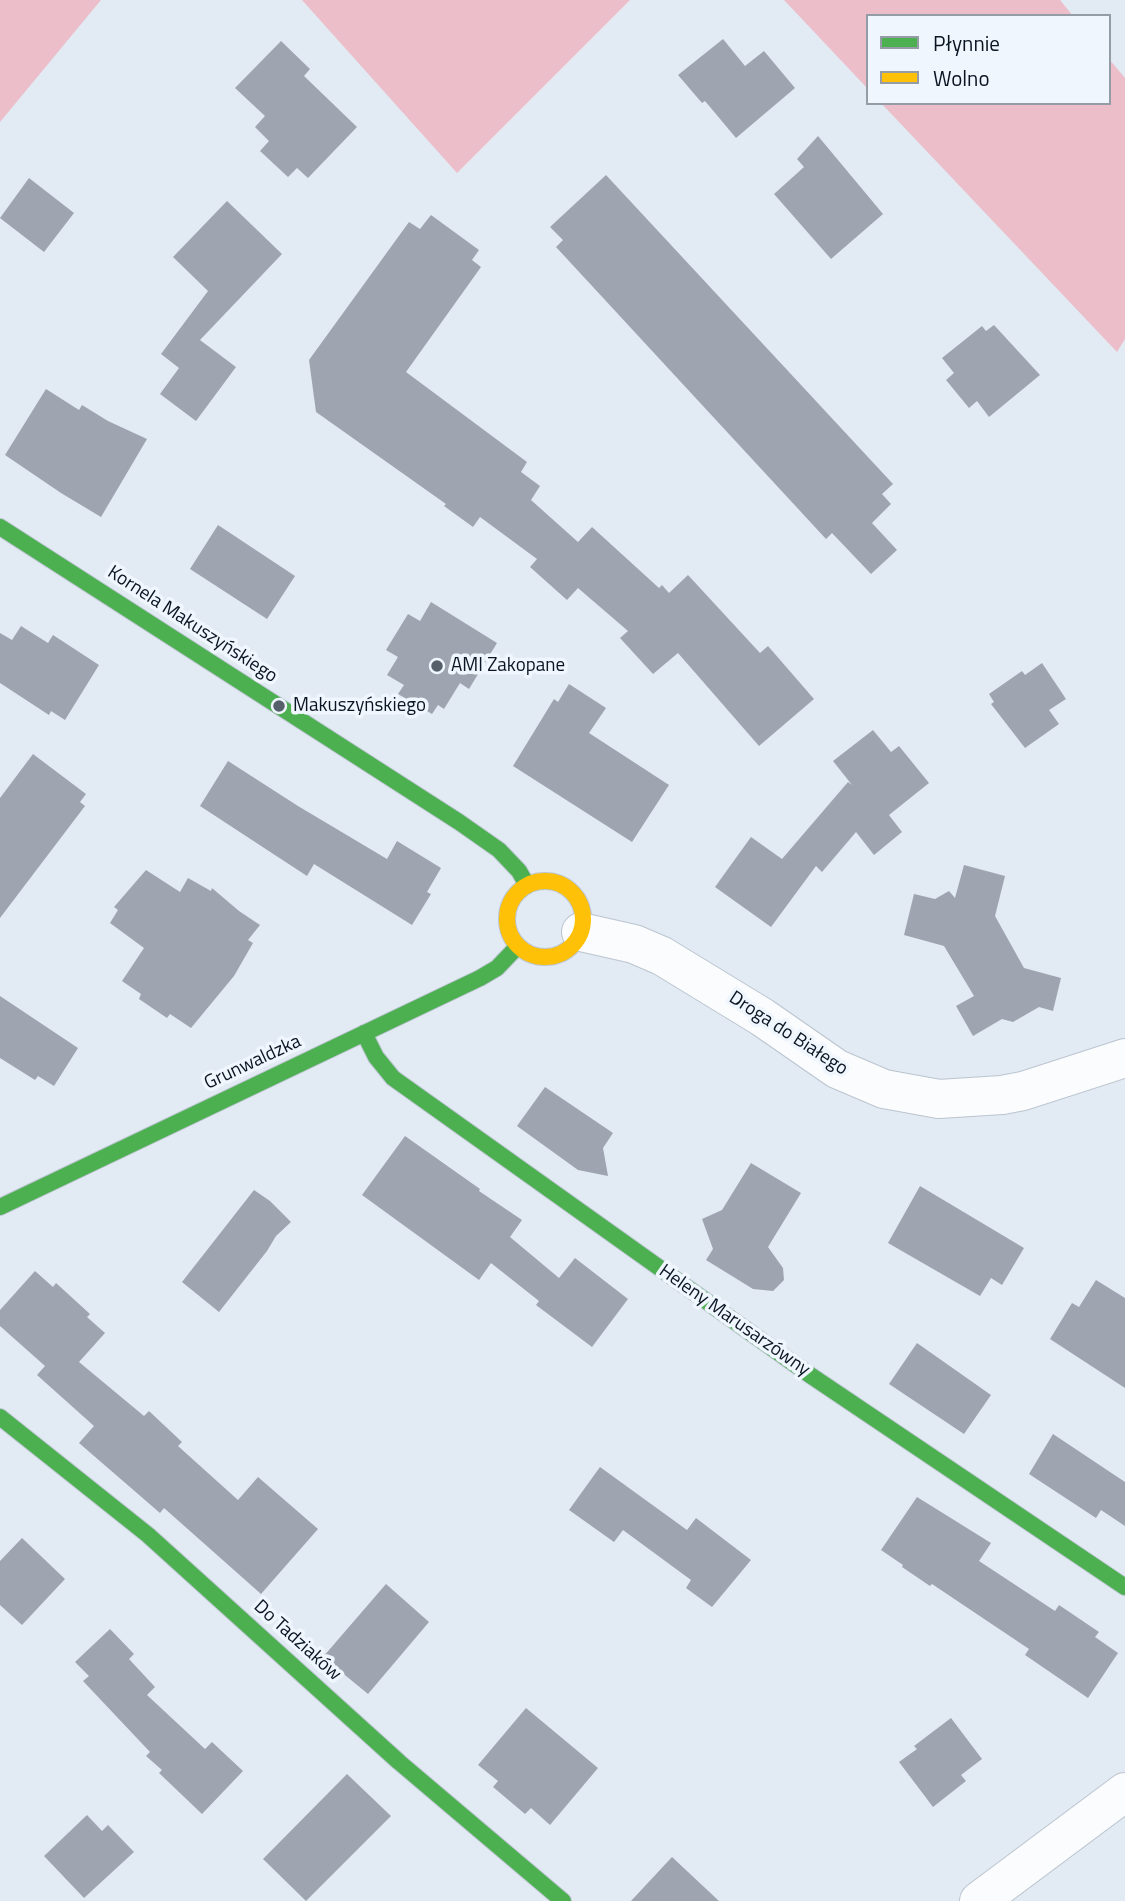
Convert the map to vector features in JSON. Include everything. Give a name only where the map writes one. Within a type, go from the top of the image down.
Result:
[{"type":"street","name":"Kornela Makuszyńskiego","points":[[0,527],[459,821],[499,850],[519,871],[527,885]]},
{"type":"street","points":[[536,881],[554,882],[570,890],[580,905],[583,914],[581,932],[568,949],[556,955],[536,956],[518,946],[508,931],[507,913],[514,897],[527,885],[536,881]]},
{"type":"street","name":"Droga do Białego","points":[[581,932],[654,951],[762,1017],[837,1069],[884,1089],[939,1099],[1002,1095],[1023,1091],[1125,1058]]},
{"type":"street","name":"Grunwaldzka","points":[[0,1207],[480,978],[497,968],[518,946]]},
{"type":"street","name":"Heleny Marusarzówny","points":[[364,1033],[376,1057],[393,1078],[807,1373],[1125,1587]]},
{"type":"street","name":"Do Tadziaków","points":[[0,1417],[148,1535],[400,1762],[563,1901]]},
{"type":"street","points":[[979,1901],[1125,1792]]},
{"type":"shaded area","points":[[0,0],[101,0],[0,122]]},
{"type":"shaded area","points":[[302,0],[630,0],[457,173]]},
{"type":"shaded area","points":[[784,0],[1060,0],[1071,14],[866,14],[866,87]]},
{"type":"shaded area","points":[[1111,61],[1125,78],[1125,339],[1117,352],[883,105],[1111,105]]},
{"type":"building","points":[[723,39],[745,66],[764,51],[795,88],[736,138],[705,101],[702,103],[678,75]]},
{"type":"building","points":[[281,41],[310,69],[304,76],[357,127],[308,178],[297,168],[288,177],[260,151],[269,141],[255,127],[265,116],[235,88]]},
{"type":"building","points":[[818,136],[883,214],[831,259],[774,194],[804,167],[797,159]]},
{"type":"building","points":[[606,175],[893,484],[882,494],[891,504],[872,523],[897,550],[871,574],[832,533],[826,539],[556,247],[563,240],[550,227]]},
{"type":"building","points":[[29,178],[74,213],[44,252],[0,218]]},
{"type":"building","points":[[227,201],[282,254],[200,340],[236,367],[196,421],[160,394],[179,368],[161,354],[208,291],[173,257]]},
{"type":"building","points":[[431,215],[479,250],[472,260],[481,267],[406,372],[527,462],[521,472],[540,486],[531,500],[578,542],[592,527],[659,588],[662,585],[669,593],[688,575],[760,653],[768,646],[814,699],[759,746],[678,653],[653,674],[620,638],[628,631],[578,588],[567,600],[530,567],[537,559],[480,517],[473,527],[444,506],[446,504],[316,412],[309,360],[409,222],[420,229]]},
{"type":"building","points":[[994,325],[1040,375],[989,417],[977,401],[969,408],[946,380],[954,373],[942,358],[982,326],[986,331]]},
{"type":"building","points":[[46,389],[79,410],[82,405],[108,421],[147,439],[101,517],[5,455]]},
{"type":"building","points":[[218,525],[295,576],[267,619],[190,569]]},
{"type":"building","name":"AMI Zakopane","points":[[431,602],[497,643],[469,689],[460,683],[444,709],[438,705],[432,714],[398,694],[404,685],[387,675],[398,657],[386,650],[408,614],[420,621]]},
{"type":"building","points":[[21,626],[48,643],[53,635],[99,665],[65,720],[51,711],[49,715],[0,683],[0,633],[12,640]]},
{"type":"building","points":[[1042,663],[1066,699],[1049,710],[1059,724],[1025,748],[991,704],[994,702],[989,694],[1022,671],[1025,675]]},
{"type":"building","points":[[569,684],[606,708],[589,733],[669,785],[632,842],[513,766],[554,699],[558,702]]},
{"type":"building","points":[[873,730],[891,752],[899,746],[929,783],[889,815],[902,832],[874,855],[856,832],[822,872],[816,866],[771,927],[715,887],[751,837],[782,859],[848,782],[852,785],[833,761]]},
{"type":"building","points":[[33,754],[86,794],[80,802],[85,806],[0,918],[0,798]]},
{"type":"building","points":[[228,761],[387,859],[397,841],[441,868],[427,892],[431,894],[412,925],[314,864],[307,876],[200,806]]},
{"type":"building","points":[[964,865],[1005,876],[995,916],[1024,968],[1061,978],[1053,1011],[1039,1007],[1013,1022],[1002,1019],[973,1036],[956,1006],[974,996],[944,946],[904,935],[914,894],[935,899],[949,891],[955,898]]},
{"type":"building","points":[[146,870],[180,892],[188,878],[211,891],[212,888],[260,925],[248,940],[253,943],[234,976],[191,1028],[170,1014],[167,1018],[139,999],[141,994],[122,981],[144,948],[110,923],[118,910],[114,907]]},
{"type":"building","points":[[0,996],[78,1048],[54,1086],[38,1076],[35,1080],[0,1058]]},
{"type":"building","points":[[545,1087],[613,1133],[603,1148],[608,1176],[578,1170],[517,1126]]},
{"type":"building","points":[[405,1136],[522,1220],[510,1237],[559,1278],[575,1258],[628,1299],[592,1347],[536,1305],[539,1301],[491,1263],[479,1280],[362,1195]]},
{"type":"building","points":[[751,1163],[801,1193],[768,1247],[783,1268],[784,1280],[773,1291],[753,1289],[706,1260],[713,1249],[702,1219],[722,1210]]},
{"type":"building","points":[[920,1186],[1024,1248],[1002,1285],[991,1278],[980,1296],[888,1243]]},
{"type":"building","points":[[254,1190],[270,1201],[291,1222],[276,1236],[219,1312],[182,1282]]},
{"type":"building","points":[[35,1271],[53,1287],[56,1283],[90,1314],[87,1317],[105,1333],[79,1362],[144,1416],[149,1411],[182,1442],[178,1446],[238,1500],[258,1477],[318,1529],[261,1594],[164,1508],[160,1513],[79,1443],[94,1426],[37,1375],[45,1366],[0,1326],[0,1310]]},
{"type":"building","points":[[1096,1280],[1125,1298],[1125,1388],[1050,1339],[1072,1303],[1079,1307]]},
{"type":"building","points":[[917,1343],[991,1395],[964,1434],[889,1384]]},
{"type":"building","points":[[1053,1434],[1125,1482],[1125,1526],[1101,1510],[1096,1518],[1029,1474]]},
{"type":"building","points":[[600,1467],[687,1530],[696,1518],[751,1560],[712,1607],[686,1588],[691,1580],[623,1530],[614,1542],[569,1510]]},
{"type":"building","points":[[917,1497],[991,1543],[979,1561],[1055,1611],[1059,1605],[1099,1632],[1095,1637],[1118,1653],[1088,1698],[1025,1655],[1029,1649],[932,1584],[930,1586],[881,1550]]},
{"type":"building","points":[[22,1538],[65,1579],[22,1625],[0,1605],[0,1561]]},
{"type":"building","points":[[386,1584],[429,1622],[368,1694],[323,1657]]},
{"type":"building","points":[[110,1629],[134,1654],[129,1659],[155,1687],[147,1695],[205,1749],[212,1742],[243,1771],[202,1814],[159,1773],[162,1770],[146,1756],[150,1752],[83,1681],[89,1676],[75,1662]]},
{"type":"building","points":[[526,1708],[598,1768],[550,1825],[531,1808],[525,1814],[493,1787],[498,1781],[478,1765]]},
{"type":"building","points":[[951,1718],[982,1759],[961,1775],[966,1781],[933,1807],[899,1762],[917,1749],[914,1746]]},
{"type":"building","points":[[347,1774],[391,1816],[306,1901],[263,1859]]},
{"type":"building","points":[[87,1815],[102,1831],[108,1825],[134,1852],[84,1898],[44,1856]]},
{"type":"building","points":[[672,1857],[719,1901],[631,1901]]},
{"type":"traffic: fast","points":[[0,527],[459,822],[499,850],[519,871],[527,885]]},
{"type":"traffic: fast","points":[[0,1207],[480,978],[497,968],[518,946]]},
{"type":"traffic: fast","points":[[364,1033],[376,1057],[393,1078],[807,1373],[1125,1587]]},
{"type":"traffic: fast","points":[[0,1417],[148,1535],[399,1762],[563,1901]]},
{"type":"traffic: slow","points":[[545,881],[560,884],[572,892],[580,904],[583,919],[580,934],[572,946],[560,954],[545,957],[530,954],[518,946],[510,934],[507,919],[510,904],[518,892],[530,884],[545,881]]},
{"type":"place","name":"AMI Zakopane","points":[[437,666]]},
{"type":"place","name":"Makuszyńskiego","points":[[279,706]]}]
